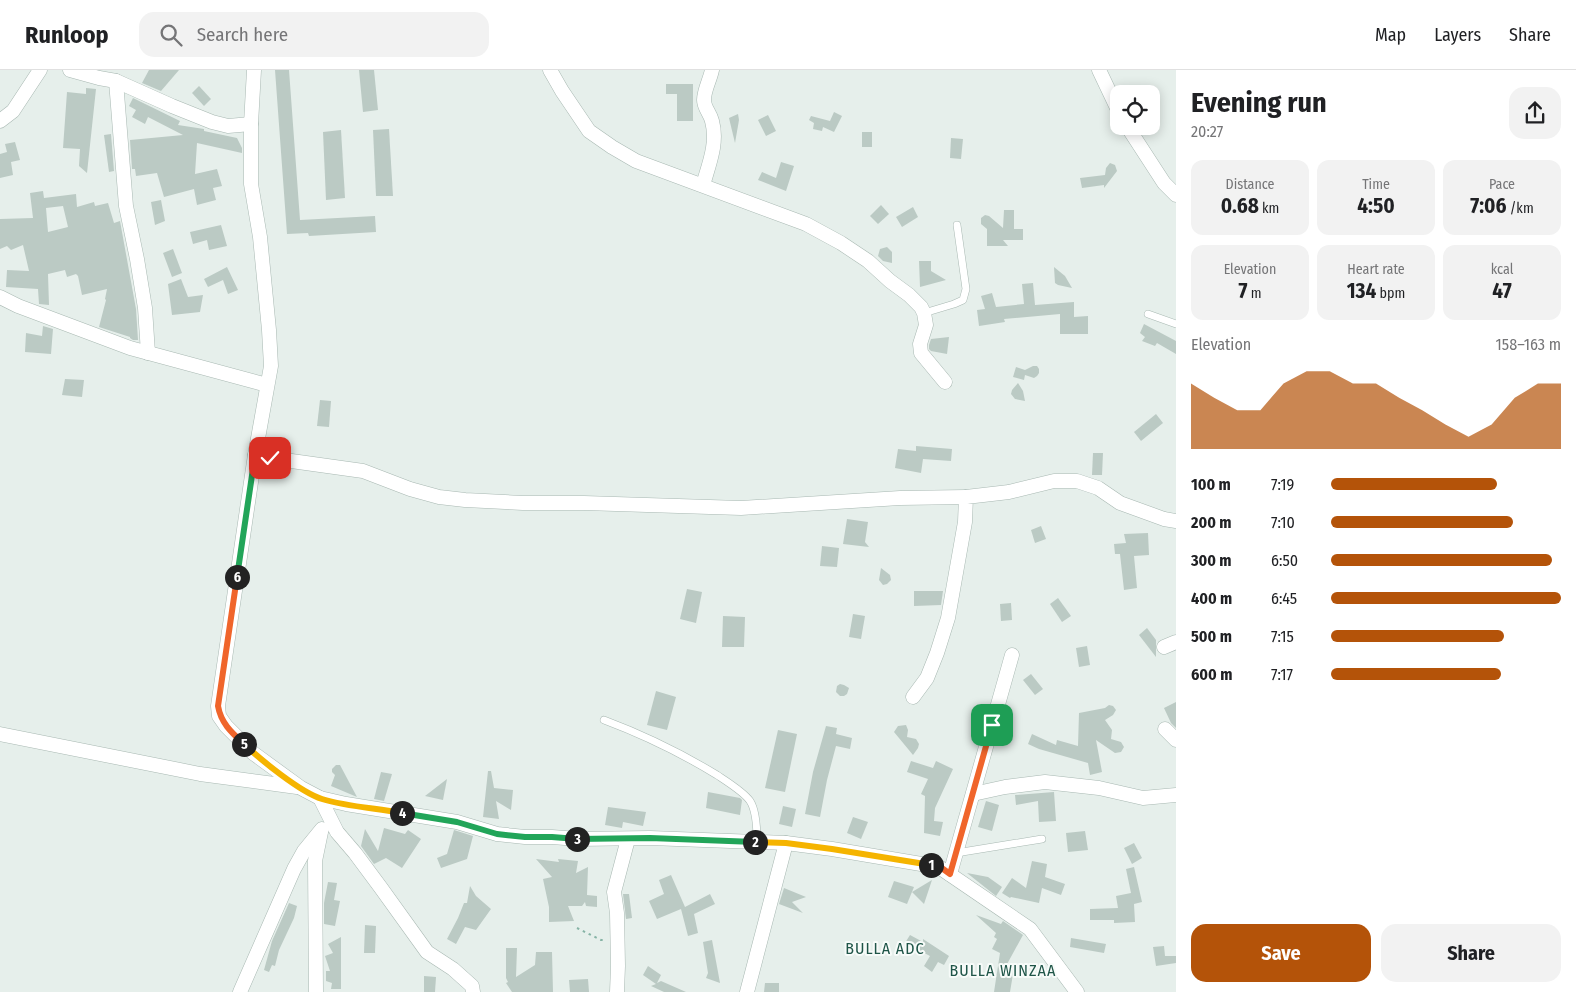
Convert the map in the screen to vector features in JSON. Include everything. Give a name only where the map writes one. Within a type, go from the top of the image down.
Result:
[{"type":"street","points":[[0,122],[13,111],[40,70]]},
{"type":"street","points":[[70,70],[116,81],[212,122],[228,126],[252,124]]},
{"type":"street","points":[[254,70],[252,184],[260,237],[269,330],[270,366],[218,706],[220,716],[226,726],[253,753],[301,788],[320,798],[346,804],[457,822],[506,835],[525,837],[552,837],[578,840],[650,838],[786,843],[939,866],[1030,929],[1077,992]]},
{"type":"street","points":[[550,70],[589,131],[612,147],[636,161],[806,224],[842,242],[868,260],[921,307],[924,312],[926,325],[920,344],[921,354],[945,382]]},
{"type":"street","points":[[703,185],[714,146],[712,119],[704,102],[704,94],[712,70]]},
{"type":"street","points":[[1099,70],[1110,93]]},
{"type":"street","points":[[116,81],[126,206],[145,308],[148,353]]},
{"type":"street","points":[[1133,135],[1164,183],[1176,195]]},
{"type":"street","points":[[0,297],[18,306],[130,348],[267,386]]},
{"type":"street","points":[[255,455],[363,471],[410,490],[439,497],[523,503],[741,508],[900,498],[966,497],[1009,492],[1054,481],[1077,481],[1098,488],[1120,503],[1164,519],[1176,521]]},
{"type":"street","points":[[912,697],[927,678],[948,618],[965,522],[966,497]]},
{"type":"street","points":[[950,874],[1012,655]]},
{"type":"street","points":[[1164,729],[1176,740]]},
{"type":"street","points":[[0,734],[200,774],[301,788]]},
{"type":"street","points":[[973,794],[1005,787],[1045,782],[1099,788],[1143,798],[1176,795]]},
{"type":"street","points":[[320,798],[336,832],[355,853],[427,952],[453,969],[472,986],[473,992]]},
{"type":"street","points":[[316,992],[316,861],[322,829],[327,815]]},
{"type":"street","points":[[240,992],[294,869],[304,851],[322,829]]},
{"type":"street","points":[[617,992],[618,941],[614,892],[628,839]]},
{"type":"street","points":[[746,992],[786,843]]},
{"type":"lane","points":[[924,312],[963,300],[966,289],[957,225]]},
{"type":"lane","points":[[1148,314],[1176,324]]},
{"type":"lane","points":[[604,720],[634,731],[686,756],[731,784],[751,802],[758,828],[757,842]]},
{"type":"lane","points":[[956,853],[1042,840]]},
{"type":"path","points":[[577,928],[602,940],[618,941]]},
{"type":"building","points":[[149,70],[179,70],[161,91],[142,83]]},
{"type":"building","points":[[275,70],[289,70],[300,220],[375,216],[376,232],[309,236],[308,233],[287,234]]},
{"type":"building","points":[[359,70],[374,70],[378,110],[363,112]]},
{"type":"building","points":[[666,84],[693,84],[693,121],[677,121],[677,94],[666,94]]},
{"type":"building","points":[[199,86],[211,99],[204,106],[192,93]]},
{"type":"building","points":[[86,88],[96,89],[87,173],[79,166],[80,149],[63,148],[67,92],[86,94]]},
{"type":"building","points":[[133,98],[180,121],[178,125],[204,129],[204,131],[237,138],[242,148],[242,153],[197,143],[195,174],[217,169],[222,186],[213,188],[216,200],[197,205],[194,189],[164,197],[157,173],[136,176],[135,169],[132,169],[130,140],[183,135],[148,117],[145,124],[132,117],[136,110],[129,106]]},
{"type":"building","points":[[834,112],[842,116],[834,132],[823,127],[822,131],[813,129],[814,123],[809,120],[811,116],[830,121]]},
{"type":"building","points":[[738,114],[739,120],[735,143],[729,118]]},
{"type":"building","points":[[768,115],[776,131],[766,136],[758,120]]},
{"type":"building","points":[[389,129],[393,196],[376,196],[373,130]]},
{"type":"building","points":[[341,130],[345,198],[326,200],[323,132]]},
{"type":"building","points":[[862,132],[872,132],[872,147],[862,147]]},
{"type":"building","points":[[111,134],[114,171],[109,172],[104,135]]},
{"type":"building","points":[[951,138],[963,139],[961,159],[950,158]]},
{"type":"building","points":[[15,142],[20,160],[11,162],[13,175],[0,178],[0,154],[7,152],[5,144]]},
{"type":"building","points":[[781,162],[794,166],[786,191],[758,180],[762,172],[776,178]]},
{"type":"building","points":[[1110,163],[1115,165],[1117,171],[1104,188],[1104,185],[1082,188],[1080,178],[1105,175],[1106,168]]},
{"type":"building","points":[[43,191],[44,198],[76,194],[77,207],[94,202],[95,206],[108,203],[114,223],[120,221],[136,309],[138,340],[133,340],[130,337],[99,327],[107,289],[82,295],[76,274],[67,277],[65,270],[48,274],[49,305],[39,304],[38,289],[6,287],[7,270],[29,271],[23,245],[11,250],[7,246],[0,249],[0,219],[33,218],[30,193]],"holes":[[[63,206],[68,227],[48,232],[46,208]]]},
{"type":"building","points":[[161,200],[165,221],[155,225],[151,202]]},
{"type":"building","points":[[881,205],[889,214],[878,224],[870,216]]},
{"type":"building","points":[[913,207],[918,217],[902,227],[896,217]]},
{"type":"building","points":[[1004,210],[1014,210],[1014,229],[1023,229],[1023,240],[1003,240],[1008,246],[987,246],[987,229],[981,224],[981,218],[985,215],[989,216],[1003,228]]},
{"type":"building","points":[[221,225],[227,246],[209,250],[207,240],[193,244],[190,232]]},
{"type":"building","points":[[887,247],[892,252],[892,263],[883,261],[878,256],[880,249]]},
{"type":"building","points":[[173,249],[182,273],[172,277],[163,253]]},
{"type":"building","points":[[919,261],[931,261],[931,271],[946,280],[920,287]]},
{"type":"building","points":[[227,267],[238,290],[228,294],[223,280],[208,287],[204,279]]},
{"type":"building","points":[[1054,267],[1065,276],[1072,288],[1055,283]]},
{"type":"building","points":[[181,279],[188,297],[203,295],[200,312],[172,315],[168,284]]},
{"type":"building","points":[[1033,283],[1035,305],[1074,302],[1074,317],[1088,316],[1088,334],[1060,334],[1060,314],[1004,319],[1005,322],[979,326],[977,310],[985,309],[981,296],[992,293],[996,307],[1024,304],[1022,284]]},
{"type":"building","points":[[1144,324],[1176,341],[1176,354],[1157,343],[1155,346],[1142,341],[1145,337],[1140,333]]},
{"type":"building","points":[[43,326],[53,329],[51,354],[25,352],[26,333],[42,336]]},
{"type":"building","points":[[949,337],[947,354],[929,349],[931,339]]},
{"type":"building","points":[[1037,366],[1039,369],[1039,373],[1034,378],[1025,375],[1024,380],[1013,377],[1016,367],[1025,370]]},
{"type":"building","points":[[65,379],[84,380],[82,397],[62,395]]},
{"type":"building","points":[[1018,383],[1023,391],[1025,401],[1015,399],[1011,394]]},
{"type":"building","points":[[320,400],[331,401],[329,427],[317,426]]},
{"type":"building","points":[[1156,414],[1163,423],[1141,441],[1134,432]]},
{"type":"building","points":[[916,446],[952,449],[951,461],[923,459],[921,473],[895,468],[898,449],[916,451]]},
{"type":"building","points":[[1093,453],[1103,453],[1102,475],[1092,475]]},
{"type":"building","points":[[847,519],[868,522],[865,542],[869,547],[843,544]]},
{"type":"building","points":[[1041,526],[1046,539],[1035,543],[1031,530]]},
{"type":"building","points":[[1148,533],[1149,555],[1134,556],[1137,588],[1124,590],[1120,554],[1115,554],[1114,544],[1126,543],[1124,534]]},
{"type":"building","points":[[822,546],[839,548],[837,567],[820,566]]},
{"type":"building","points":[[881,568],[890,575],[891,580],[883,585],[879,580]]},
{"type":"building","points":[[687,589],[702,592],[696,623],[680,619]]},
{"type":"building","points":[[914,591],[943,591],[941,605],[914,606]]},
{"type":"building","points":[[1058,598],[1071,616],[1062,622],[1050,604]]},
{"type":"building","points":[[1011,603],[1012,620],[1001,621],[1000,604]]},
{"type":"building","points":[[853,614],[865,616],[861,639],[849,637]]},
{"type":"building","points":[[723,616],[745,617],[744,647],[722,647]]},
{"type":"building","points":[[1147,628],[1156,640],[1156,657],[1139,635]]},
{"type":"building","points":[[1087,646],[1090,665],[1079,667],[1076,648]]},
{"type":"building","points":[[1031,674],[1043,689],[1035,695],[1023,680]]},
{"type":"building","points":[[840,684],[849,688],[844,696],[840,696],[836,692],[837,686]]},
{"type":"building","points":[[656,691],[676,697],[667,730],[647,725]]},
{"type":"building","points":[[1176,702],[1176,728],[1171,723],[1164,708]]},
{"type":"building","points":[[1109,705],[1113,706],[1116,710],[1113,715],[1105,720],[1112,730],[1111,739],[1121,742],[1124,747],[1121,752],[1115,753],[1096,740],[1102,772],[1090,775],[1088,763],[1028,744],[1032,734],[1056,745],[1057,740],[1078,746],[1079,713],[1105,708]]},
{"type":"building","points":[[906,725],[908,730],[907,737],[916,739],[919,744],[913,755],[894,732],[898,726]]},
{"type":"building","points":[[826,726],[837,728],[836,734],[852,738],[850,749],[836,746],[820,817],[805,814],[813,772]]},
{"type":"building","points":[[778,730],[797,734],[785,792],[765,788]]},
{"type":"building","points":[[911,761],[933,768],[936,761],[953,769],[935,808],[934,821],[943,822],[940,836],[924,833],[925,796],[921,794],[928,779],[907,772]]},
{"type":"building","points":[[336,765],[340,765],[357,797],[331,786],[335,775],[332,769]]},
{"type":"building","points":[[488,771],[491,771],[494,788],[513,790],[511,810],[496,801],[499,819],[483,817]]},
{"type":"building","points":[[381,772],[392,774],[384,801],[374,799]]},
{"type":"building","points":[[447,779],[443,800],[425,796]]},
{"type":"building","points":[[708,792],[740,798],[742,800],[740,815],[706,808]]},
{"type":"building","points":[[1054,792],[1056,821],[1039,822],[1038,801],[1016,805],[1015,795]]},
{"type":"building","points":[[986,801],[999,805],[992,831],[978,827]]},
{"type":"building","points":[[783,806],[796,809],[792,827],[779,824]]},
{"type":"building","points":[[608,807],[646,812],[643,826],[623,822],[622,828],[605,825]]},
{"type":"building","points":[[853,817],[868,822],[861,839],[847,833]]},
{"type":"building","points":[[384,828],[405,834],[408,830],[421,839],[402,868],[386,858],[374,864],[361,846],[365,829],[378,851]]},
{"type":"building","points":[[454,830],[473,836],[467,859],[441,868],[437,858],[447,854]]},
{"type":"building","points":[[1085,831],[1088,850],[1068,852],[1066,833]]},
{"type":"building","points":[[1134,843],[1142,858],[1132,864],[1124,848]]},
{"type":"building","points":[[536,859],[559,862],[558,859],[578,861],[576,873],[588,867],[587,895],[597,896],[597,907],[586,906],[585,902],[582,906],[568,906],[574,921],[549,922],[549,907],[543,879],[552,877]]},
{"type":"building","points":[[1032,861],[1047,864],[1045,877],[1065,884],[1061,895],[1042,888],[1039,903],[1010,898],[1002,893],[1012,878],[1026,888]]},
{"type":"building","points":[[1134,867],[1142,902],[1134,904],[1135,922],[1114,923],[1114,920],[1090,920],[1090,909],[1118,908],[1116,896],[1131,893],[1126,869]]},
{"type":"building","points":[[967,873],[988,877],[1002,887],[996,896]]},
{"type":"building","points":[[671,875],[685,907],[710,894],[715,904],[694,914],[698,933],[688,936],[681,909],[657,919],[649,901],[664,894],[659,880]]},
{"type":"building","points":[[932,880],[924,904],[912,892]]},
{"type":"building","points":[[894,881],[914,887],[907,904],[888,897]]},
{"type":"building","points":[[328,882],[337,883],[334,900],[340,901],[335,926],[324,924],[324,903]]},
{"type":"building","points":[[470,886],[476,896],[491,909],[476,930],[465,927],[456,944],[447,939],[464,903],[467,903]]},
{"type":"building","points":[[784,888],[806,897],[792,902],[803,913],[779,904]]},
{"type":"building","points":[[623,894],[629,894],[632,918],[626,919]]},
{"type":"building","points":[[289,903],[297,906],[294,918],[279,950],[275,966],[272,965],[269,972],[264,970],[272,941]]},
{"type":"building","points":[[976,915],[1001,924],[1003,921],[1023,935],[1006,966],[1014,968],[1010,992],[994,992],[1000,953],[992,949],[997,939],[994,937],[996,933]]},
{"type":"building","points":[[365,925],[376,926],[375,953],[364,953]]},
{"type":"building","points":[[910,935],[923,942],[923,939],[949,956],[944,965],[938,962],[932,972],[924,966],[930,956],[905,943]]},
{"type":"building","points":[[341,937],[341,989],[331,989],[332,983],[326,981],[326,971],[330,971],[325,956],[333,953],[328,944]]},
{"type":"building","points":[[1071,938],[1106,944],[1104,953],[1070,947]]},
{"type":"building","points":[[712,940],[720,983],[706,978],[708,973],[703,942]]},
{"type":"building","points":[[1164,946],[1165,956],[1176,956],[1176,963],[1156,966],[1153,947]]},
{"type":"building","points":[[506,948],[517,948],[516,977],[535,965],[536,952],[552,952],[553,992],[512,992],[506,983],[508,982],[506,978]]},
{"type":"building","points":[[648,966],[661,975],[657,983],[661,981],[686,992],[664,992],[651,986],[656,984],[643,975]]},
{"type":"building","points":[[424,976],[436,977],[435,992],[424,992]]},
{"type":"building","points":[[588,979],[589,992],[570,992],[569,980]]},
{"type":"building","points":[[765,983],[779,983],[779,992],[764,992]]},
{"type":"district","name":"BULLA ADC","points":[[885,948]]},
{"type":"district","name":"BULLA WINZAA","points":[[1003,970]]},
{"type":"route","points":[[270,458],[255,455],[218,706],[220,716],[226,726],[253,753],[301,788],[320,798],[457,822],[497,834],[578,840],[650,838],[786,843],[939,866],[950,874],[992,725]]}]
